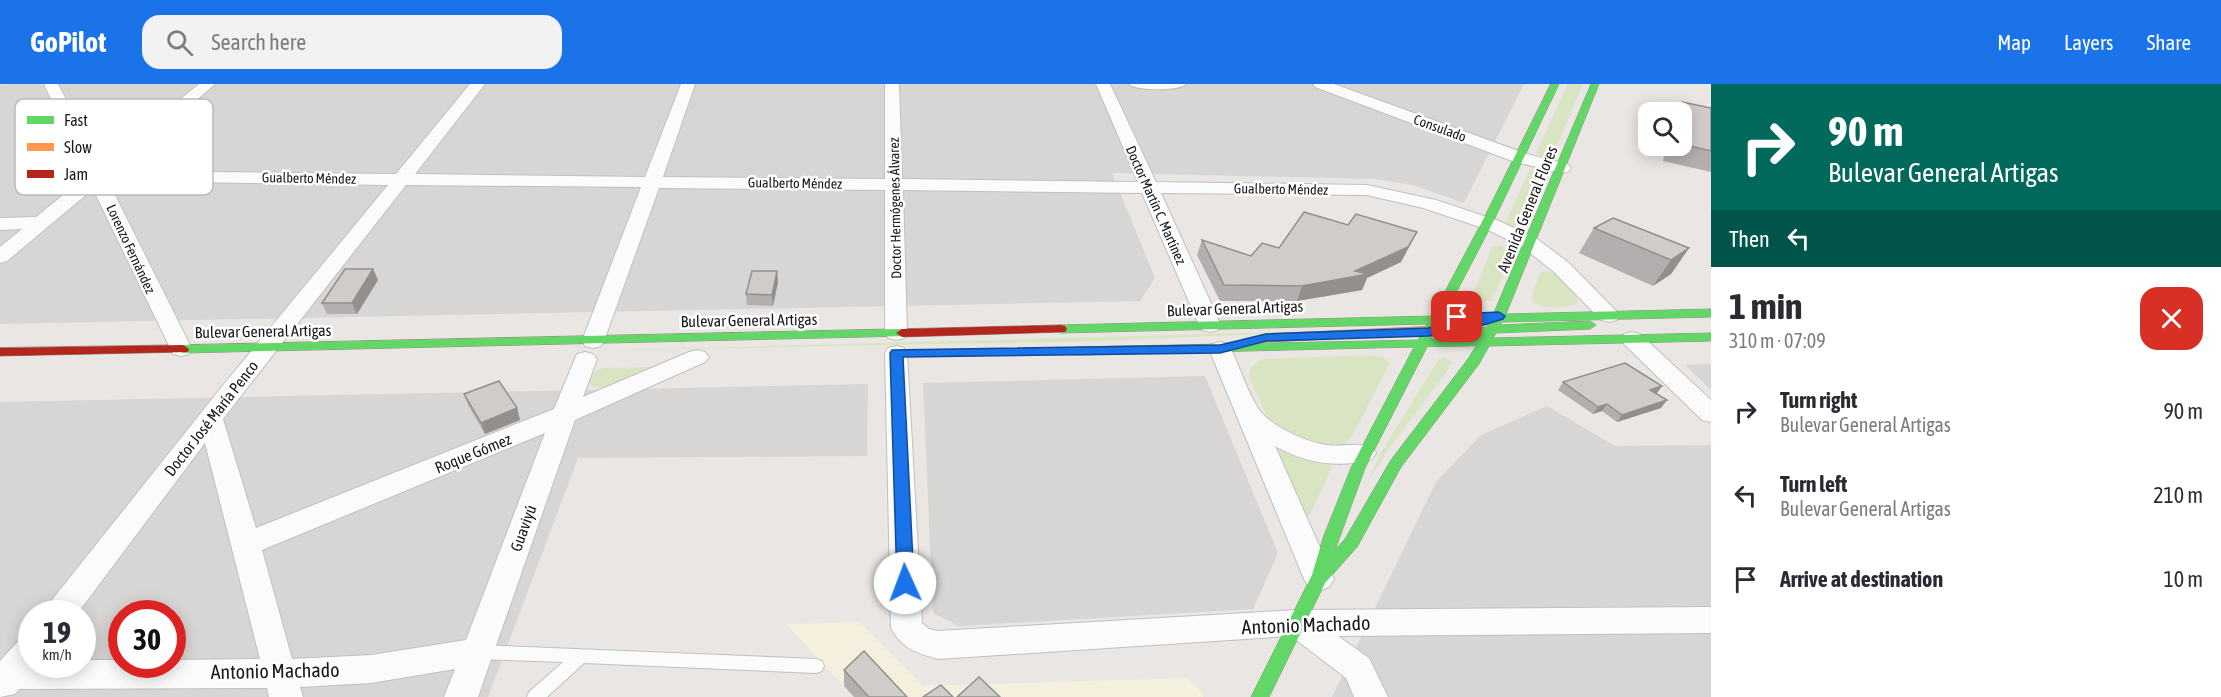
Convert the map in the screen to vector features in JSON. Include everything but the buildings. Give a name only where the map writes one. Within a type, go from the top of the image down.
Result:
[{"type":"main road","name":"Avenida General Flores","points":[[1319,579],[1328,535],[1363,453],[1420,344],[1488,225],[1555,84]]},
{"type":"main road","name":"Avenida General Flores","points":[[1260,697],[1319,579],[1351,543],[1396,464],[1474,361],[1499,316],[1531,244],[1595,84]]},
{"type":"main road","name":"Bulevar General Artigas","points":[[0,352],[181,349],[253,362],[896,348],[1210,325],[1499,316],[1711,313]]},
{"type":"main road","name":"Bulevar General Artigas","points":[[1420,344],[1436,338],[1518,327],[1629,322],[1647,314]]},
{"type":"main road","name":"Bulevar General Artigas","points":[[1220,349],[1266,338],[1428,332],[1467,326],[1499,316]]},
{"type":"main road","name":"Bulevar General Artigas","points":[[1064,351],[1711,337]]},
{"type":"main road","points":[[663,358],[703,357]]},
{"type":"street","name":"Lorenzo Fernández","points":[[51,84],[58,99]]},
{"type":"street","points":[[190,99],[208,84]]},
{"type":"street","name":"Doctor José María Penco","points":[[70,600],[211,420],[253,362],[404,179],[478,84]]},
{"type":"street","name":"Guaviyú","points":[[461,697],[688,84]]},
{"type":"street","name":"Doctor Hermógenes Álvarez","points":[[892,84],[896,348],[907,628]]},
{"type":"street","name":"Doctor Martín C. Martínez","points":[[1103,84],[1210,325]]},
{"type":"street","points":[[1136,84],[1179,84]]},
{"type":"street","name":"Consulado","points":[[1320,84],[1521,158],[1562,168]]},
{"type":"street","name":"Gualberto Méndez","points":[[213,177],[1367,190],[1417,202],[1488,225],[1531,244],[1558,266],[1609,315]]},
{"type":"street","points":[[0,257],[74,195]]},
{"type":"street","name":"Lorenzo Fernández","points":[[106,195],[181,349]]},
{"type":"street","points":[[0,224],[40,224]]},
{"type":"street","points":[[1632,339],[1711,414]]},
{"type":"street","points":[[1220,349],[1319,579]]},
{"type":"street","name":"Roque Gómez","points":[[246,544],[703,357]]},
{"type":"street","points":[[1248,414],[1273,435],[1302,450],[1346,457],[1363,453]]},
{"type":"street","points":[[211,420],[282,684]]},
{"type":"street","name":"Antonio Machado","points":[[907,628],[919,640],[938,645],[1296,623],[1711,620]]},
{"type":"street","points":[[1296,623],[1358,668],[1371,697]]},
{"type":"street","name":"Antonio Machado","points":[[4,680],[282,684],[323,673],[371,669],[477,652]]},
{"type":"street","points":[[4,680],[18,664]]},
{"type":"lane","points":[[477,652],[816,666]]},
{"type":"lane","points":[[535,697],[581,656]]},
{"type":"shaded area","points":[[1524,84],[1464,203],[1413,185],[1375,179],[1112,173],[1155,278],[1140,301],[0,324],[0,85]]},
{"type":"shaded area","points":[[1711,364],[1711,390],[1685,365]]},
{"type":"shaded area","points":[[1205,376],[1278,553],[1253,609],[959,626],[933,613],[923,383]]},
{"type":"shaded area","points":[[868,384],[867,456],[578,458],[488,697],[0,697],[0,402]]},
{"type":"shaded area","points":[[1547,406],[1615,446],[1711,445],[1711,697],[1332,697],[1436,482],[1481,435]]},
{"type":"shaded area","points":[[859,622],[923,686],[1188,678],[1204,695],[1203,697],[854,697],[786,624]]},
{"type":"green space","points":[[1568,84],[1583,84],[1552,157],[1542,157],[1536,153]]},
{"type":"green space","points":[[1537,168],[1545,174],[1522,229],[1518,231],[1505,224],[1530,169]]},
{"type":"green space","points":[[1499,245],[1512,252],[1492,301],[1480,301],[1473,295],[1492,247]]},
{"type":"green space","points":[[1548,271],[1571,287],[1577,297],[1576,304],[1547,307],[1531,300],[1540,272]]},
{"type":"green space","points":[[1351,330],[1100,341],[588,351]]},
{"type":"green space","points":[[1371,355],[1384,358],[1389,365],[1352,436],[1343,445],[1316,448],[1270,422],[1250,380],[1252,367],[1263,359]]},
{"type":"green space","points":[[1443,357],[1452,362],[1446,373],[1385,454],[1365,487],[1382,451],[1439,359]]},
{"type":"green space","points":[[651,367],[608,388],[593,387],[588,381],[591,373],[603,368]]},
{"type":"green space","points":[[1272,446],[1300,458],[1327,462],[1332,467],[1310,515],[1306,516]]},
{"type":"traffic: fast","points":[[1320,574],[1358,468],[1474,249],[1555,84]]},
{"type":"traffic: fast","points":[[1260,697],[1319,579],[1351,543],[1396,464],[1474,361],[1499,316],[1595,84]]},
{"type":"traffic: fast","points":[[1061,329],[1711,313]]},
{"type":"traffic: fast","points":[[1474,332],[1518,327],[1590,325]]},
{"type":"traffic: fast","points":[[183,349],[902,333]]},
{"type":"traffic: fast","points":[[1077,351],[1711,337]]},
{"type":"traffic: slow","points":[[1248,342],[1266,338],[1445,330]]},
{"type":"traffic: jam","points":[[902,333],[1061,329]]},
{"type":"traffic: jam","points":[[0,352],[183,349]]},
{"type":"route","points":[[905,583],[896,353],[1220,349],[1266,338],[1428,332],[1467,326],[1499,316],[1457,317]]}]
